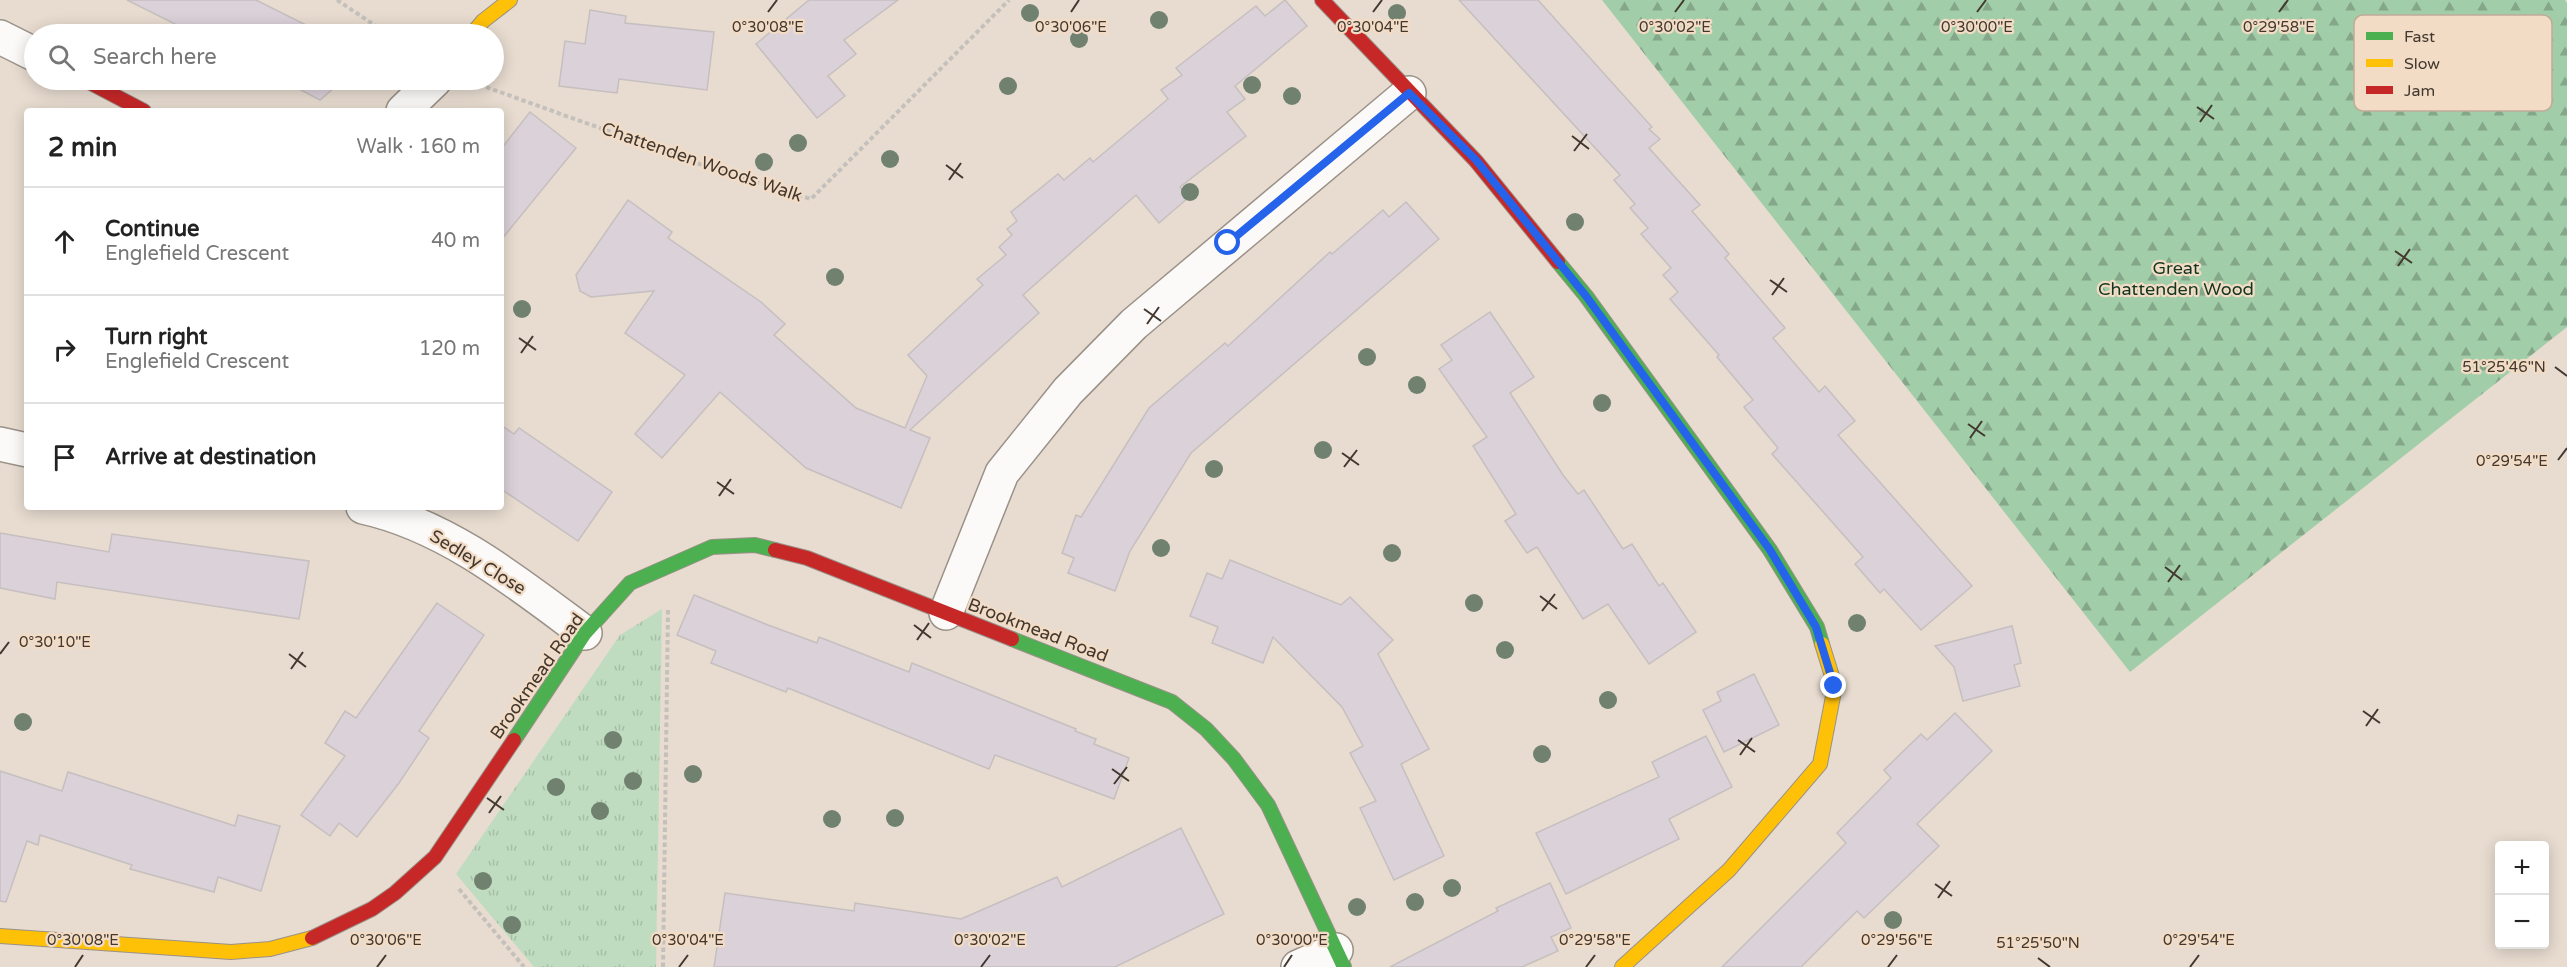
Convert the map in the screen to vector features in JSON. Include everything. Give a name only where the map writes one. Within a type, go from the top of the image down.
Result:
[{"type":"street","points":[[480,24],[510,0]]},
{"type":"street","points":[[1322,0],[1409,93],[1476,160],[1586,296],[1770,550],[1816,627],[1834,686],[1820,764],[1728,870],[1622,967]]},
{"type":"street","points":[[0,37],[24,49]]},
{"type":"street","points":[[104,90],[138,108]]},
{"type":"street","points":[[407,108],[424,90]]},
{"type":"street","points":[[946,612],[1002,473],[1068,391],[1134,324],[1409,93]]},
{"type":"street","points":[[0,444],[24,449]]},
{"type":"street","name":"Sedley Close","points":[[375,510],[436,534],[498,570],[585,633]]},
{"type":"street","name":"Brookmead Road","points":[[0,936],[243,952],[291,944],[339,927],[372,909],[411,882],[435,857],[585,633],[630,583],[712,547],[755,544],[807,558],[1172,702],[1206,729],[1234,759],[1268,805],[1340,958]]},
{"type":"street","points":[[1298,967],[1340,958]]},
{"type":"path","points":[[337,0],[373,24]]},
{"type":"path","name":"Chattenden Woods Walk","points":[[493,90],[708,167],[811,199],[1009,0]]},
{"type":"path","points":[[663,967],[668,567]]},
{"type":"path","points":[[435,857],[525,967]]},
{"type":"green space","name":"Great Chattenden Wood","points":[[1602,0],[2565,0],[2567,3],[2567,327],[2130,672]]},
{"type":"green space","points":[[662,609],[656,967],[534,967],[456,874],[620,635]]},
{"type":"building","points":[[127,0],[256,0],[304,24],[175,24]]},
{"type":"building","points":[[809,0],[898,0],[844,40],[856,54],[828,76],[845,96],[817,118],[756,44]]},
{"type":"building","points":[[1285,0],[1307,26],[1235,86],[1245,99],[1227,112],[1246,136],[1180,187],[1188,198],[1159,223],[1136,195],[1023,295],[1039,313],[910,430],[930,438],[901,508],[806,468],[720,392],[662,458],[635,434],[685,375],[625,333],[654,291],[591,297],[580,291],[576,275],[628,200],[672,232],[668,238],[761,302],[785,324],[774,335],[856,408],[905,428],[927,376],[908,355],[983,285],[977,279],[1006,255],[999,247],[1012,235],[1007,229],[1017,221],[1011,212],[1058,174],[1064,180],[1090,158],[1093,162],[1168,99],[1161,90],[1182,75],[1176,68],[1256,6],[1265,16]]},
{"type":"building","points":[[1459,0],[1538,0],[1652,127],[1649,129],[1660,139],[1649,148],[1700,205],[1692,211],[1729,254],[1725,258],[1785,328],[1773,338],[1819,392],[1825,386],[1855,421],[1838,435],[1972,586],[1921,630],[1884,589],[1880,593],[1855,564],[1863,557],[1772,454],[1778,448],[1744,407],[1753,400],[1717,357],[1719,355],[1670,299],[1678,292],[1663,275],[1671,268],[1641,234],[1648,228],[1630,208],[1635,204],[1614,180],[1620,175]]},
{"type":"building","points":[[590,10],[626,16],[625,23],[714,32],[707,90],[619,79],[617,93],[559,86],[565,41],[585,44]]},
{"type":"building","points":[[301,90],[332,90],[320,100]]},
{"type":"building","points":[[530,112],[576,148],[504,236],[504,145]]},
{"type":"building","points":[[1406,202],[1439,239],[1191,453],[1130,551],[1115,591],[1068,573],[1074,558],[1062,553],[1076,515],[1081,517],[1149,408],[1225,343],[1228,346],[1330,252],[1332,254],[1383,210],[1389,217]]},
{"type":"building","points":[[1490,312],[1534,377],[1510,393],[1563,475],[1578,494],[1584,490],[1623,549],[1632,544],[1659,586],[1663,583],[1696,632],[1649,664],[1608,604],[1583,619],[1537,547],[1527,553],[1505,521],[1516,514],[1473,446],[1487,437],[1439,369],[1452,360],[1441,345]]},
{"type":"building","points":[[504,427],[514,434],[519,428],[612,492],[578,541],[504,491]]},
{"type":"building","points":[[0,533],[109,552],[112,534],[309,561],[299,619],[57,582],[55,599],[0,588]]},
{"type":"building","points":[[1230,560],[1341,605],[1350,597],[1393,640],[1378,654],[1429,749],[1401,764],[1444,856],[1394,880],[1360,808],[1376,801],[1350,753],[1363,746],[1342,707],[1273,637],[1263,663],[1212,643],[1218,627],[1190,616],[1207,573],[1222,579]]},
{"type":"building","points":[[694,595],[817,643],[819,637],[909,672],[912,663],[1076,729],[1075,731],[1096,739],[1094,744],[1129,758],[1114,799],[995,755],[989,769],[788,688],[786,692],[711,663],[716,651],[677,635]]},
{"type":"building","points":[[437,603],[484,635],[419,731],[429,738],[399,783],[357,837],[339,823],[330,836],[301,815],[345,756],[325,743],[345,711],[356,718]]},
{"type":"building","points":[[2012,626],[2021,663],[2014,665],[2020,686],[1963,701],[1954,667],[1935,646]]},
{"type":"building","points":[[1754,674],[1779,725],[1724,752],[1703,710],[1721,701],[1717,692]]},
{"type":"building","points":[[1955,713],[1992,751],[1917,824],[1939,846],[1864,918],[1857,911],[1801,967],[1722,967],[1846,843],[1837,833],[1891,778],[1884,770],[1921,734],[1927,740]]},
{"type":"building","points":[[1706,736],[1732,787],[1669,819],[1679,839],[1566,894],[1536,833],[1659,777],[1652,762]]},
{"type":"building","points":[[0,771],[62,791],[68,772],[235,826],[238,815],[280,826],[261,891],[218,877],[214,892],[130,869],[132,865],[40,835],[38,845],[27,841],[6,902],[0,901]]},
{"type":"building","points":[[1181,828],[1224,914],[1115,967],[714,967],[725,893],[854,911],[855,903],[961,919],[1057,877],[1062,887]]},
{"type":"building","points":[[1550,883],[1571,928],[1551,937],[1558,951],[1522,967],[1390,967],[1498,911],[1496,908]]},
{"type":"traffic: fast","points":[[1558,262],[1586,296],[1770,550],[1817,627],[1822,644]]},
{"type":"traffic: fast","points":[[514,740],[585,633],[630,583],[712,547],[755,545],[775,550]]},
{"type":"traffic: fast","points":[[1012,639],[1172,702],[1206,729],[1234,759],[1268,805],[1344,967]]},
{"type":"traffic: slow","points":[[480,24],[510,0]]},
{"type":"traffic: slow","points":[[1622,967],[1729,870],[1820,764],[1835,686],[1822,644]]},
{"type":"traffic: slow","points":[[0,936],[231,952],[270,949],[312,938]]},
{"type":"traffic: jam","points":[[1322,0],[1476,161],[1558,262]]},
{"type":"traffic: jam","points":[[104,90],[138,108]]},
{"type":"traffic: jam","points":[[775,550],[807,558],[1012,639]]},
{"type":"traffic: jam","points":[[312,938],[372,909],[395,893],[435,857],[514,740]]},
{"type":"route","points":[[1228,243],[1409,93],[1476,160],[1586,296],[1701,459],[1770,550],[1816,627],[1834,686]]}]
